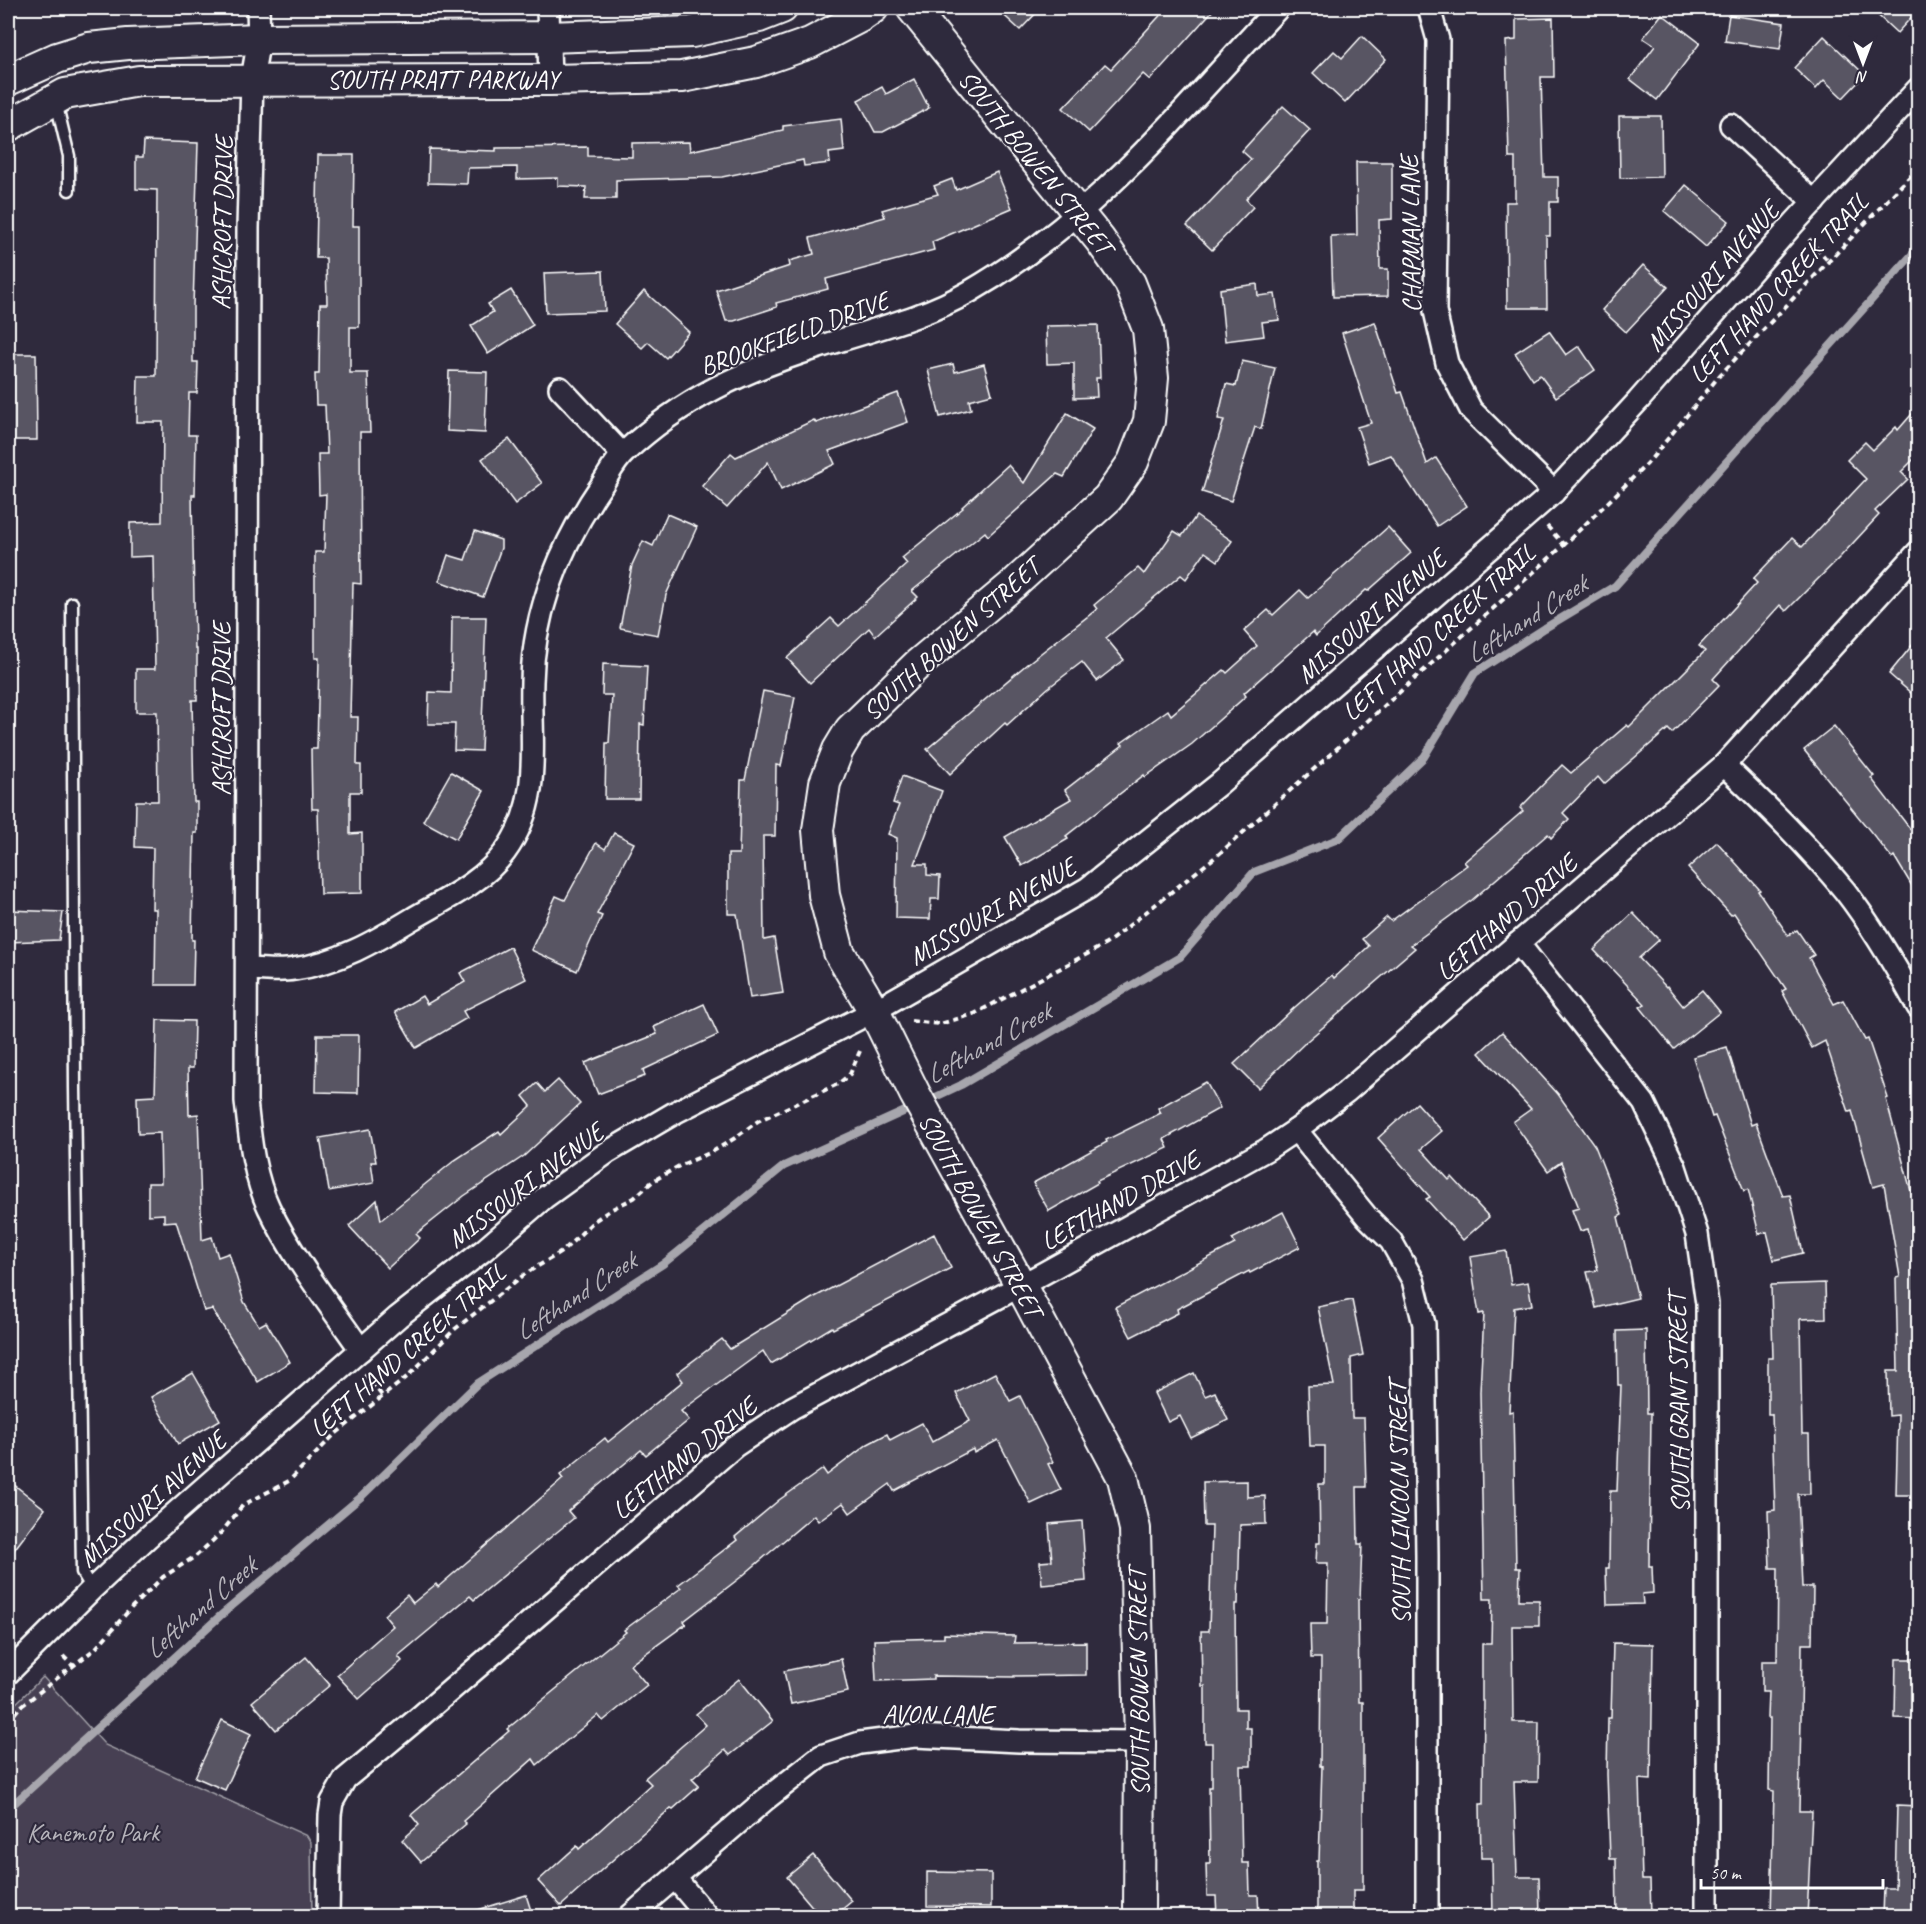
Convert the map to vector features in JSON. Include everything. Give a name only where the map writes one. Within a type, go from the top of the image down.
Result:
[{"type":"street","name":"ASHCROFT DRIVE","points":[[258,8],[259,39],[252,79],[248,228],[246,1101],[252,1155],[268,1207],[303,1267],[361,1350]]},
{"type":"street","points":[[548,8],[550,80]]},
{"type":"street","name":"SOUTH PRATT PARKWAY","points":[[8,80],[57,58],[89,48],[128,44],[259,39],[548,37],[692,32],[759,17],[782,8]]},
{"type":"street","name":"SOUTH PRATT PARKWAY","points":[[8,126],[65,94],[139,81],[550,80],[682,77],[756,62],[810,43],[873,8]]},
{"type":"street","name":"SOUTH BOWEN STREET","points":[[912,8],[1079,214],[1130,283],[1148,328],[1153,378],[1149,421],[1133,462],[1108,498],[1014,584],[918,664],[850,730],[838,750],[825,783],[818,830],[824,895],[839,952],[874,1011],[915,1094],[1123,1478],[1135,1529],[1140,1742],[1139,1917]]},
{"type":"street","name":"BROOKFIELD DRIVE","points":[[248,969],[290,970],[333,961],[374,943],[480,877],[504,854],[521,826],[533,783],[532,677],[541,611],[552,576],[588,504],[622,454],[680,408],[728,380],[817,347],[897,324],[966,294],[1031,254],[1079,214],[1169,128],[1278,8]]},
{"type":"street","name":"CHAPMAN LANE","points":[[1429,8],[1438,40],[1435,311],[1447,363],[1471,410],[1554,492]]},
{"type":"street","name":"MISSOURI AVENUE","points":[[11,1662],[398,1317],[484,1250],[544,1198],[608,1152],[676,1112],[874,1011],[1088,888],[1219,783],[1554,492],[1794,223],[1918,89]]},
{"type":"street","points":[[1731,125],[1814,202]]},
{"type":"street","points":[[560,388],[622,454]]},
{"type":"street","name":"LEFTHAND DRIVE","points":[[328,1917],[330,1815],[332,1802],[345,1779],[735,1446],[792,1408],[1021,1286],[1266,1150],[1346,1092],[1724,765],[1918,555]]},
{"type":"street","points":[[1724,765],[1779,817],[1845,892],[1888,953],[1918,1007]]},
{"type":"street","name":"SOUTH GRANT STREET","points":[[1518,943],[1644,1103],[1675,1167],[1696,1234],[1707,1305],[1707,1917]]},
{"type":"street","name":"SOUTH LINCOLN STREET","points":[[1296,1130],[1367,1217],[1391,1241],[1413,1280],[1424,1324],[1427,1917]]},
{"type":"street","name":"AVON LANE","points":[[630,1917],[766,1799],[821,1756],[860,1743],[915,1736],[1018,1741],[1140,1742]]},
{"type":"street","points":[[675,1878],[707,1917]]},
{"type":"lane","points":[[55,100],[69,156],[69,190]]},
{"type":"lane","points":[[72,603],[75,1088],[82,1572],[92,1588]]},
{"type":"path","name":"LEFT HAND CREEK TRAIL","points":[[911,1021],[939,1024],[974,1014],[1095,950],[1106,944],[1219,854],[1564,545],[1647,464],[1720,375],[1918,168]]},
{"type":"path","points":[[1794,223],[1828,261]]},
{"type":"path","name":"LEFT HAND CREEK TRAIL","points":[[8,1722],[19,1708],[96,1648],[132,1607],[163,1577],[196,1556],[221,1533],[243,1505],[289,1481],[333,1436],[407,1377],[455,1329],[525,1274],[563,1251],[594,1221],[634,1198],[653,1181],[681,1165],[712,1152],[758,1121],[838,1084],[850,1074],[860,1051]]},
{"type":"path","points":[[366,1375],[382,1397]]},
{"type":"path","points":[[63,1656],[73,1666]]},
{"type":"green space","name":"Kanemoto Park","points":[[43,1677],[105,1745],[307,1836],[311,1843],[312,1916],[8,1916],[8,1711]]},
{"type":"building","points":[[996,8],[1041,8],[1020,30]]},
{"type":"building","points":[[1167,8],[1215,8],[1150,80],[1143,74],[1089,132],[1063,108],[1105,64],[1111,69]]},
{"type":"building","points":[[1870,8],[1918,8],[1918,10],[1897,33]]},
{"type":"building","points":[[1662,14],[1700,43],[1657,100],[1630,79],[1655,46],[1643,38]]},
{"type":"building","points":[[1729,15],[1784,23],[1780,49],[1725,41]]},
{"type":"building","points":[[1553,18],[1554,77],[1541,77],[1544,177],[1558,177],[1558,202],[1550,202],[1550,236],[1546,236],[1547,308],[1507,308],[1506,202],[1515,202],[1515,158],[1509,158],[1506,41],[1516,40],[1516,19]]},
{"type":"building","points":[[1362,36],[1386,59],[1345,103],[1313,73],[1334,51],[1342,58]]},
{"type":"building","points":[[1824,36],[1865,75],[1843,98],[1824,80],[1816,89],[1794,68]]},
{"type":"building","points":[[914,79],[929,108],[883,132],[875,132],[858,100],[882,87],[886,94]]},
{"type":"building","points":[[1283,106],[1310,130],[1246,199],[1253,207],[1212,250],[1187,226],[1251,159],[1242,151]]},
{"type":"building","points":[[1619,116],[1661,116],[1662,177],[1620,178]]},
{"type":"building","points":[[841,119],[844,151],[829,153],[830,163],[804,166],[803,160],[722,177],[616,180],[616,199],[585,199],[586,187],[558,186],[558,178],[517,179],[517,167],[468,168],[467,184],[428,183],[429,149],[496,151],[496,148],[588,147],[588,156],[632,157],[632,143],[689,142],[690,151],[783,130],[783,126]]},
{"type":"building","points":[[144,141],[198,143],[193,306],[193,362],[198,362],[197,393],[189,393],[188,435],[196,435],[195,495],[192,495],[195,649],[197,649],[197,700],[192,700],[194,802],[197,802],[197,833],[194,833],[193,985],[155,985],[156,909],[152,909],[153,848],[135,847],[136,801],[158,801],[157,712],[136,712],[136,669],[155,669],[153,556],[130,557],[130,523],[162,522],[163,422],[137,422],[138,376],[156,376],[157,190],[136,189],[136,157],[143,157]]},
{"type":"building","points":[[318,155],[354,155],[353,226],[359,226],[359,327],[350,327],[350,373],[368,373],[370,432],[360,432],[361,584],[353,583],[350,717],[358,717],[357,765],[361,765],[361,792],[350,792],[350,834],[362,833],[362,893],[320,894],[318,809],[312,809],[311,749],[317,749],[319,658],[315,658],[315,552],[324,552],[326,494],[319,495],[318,454],[327,454],[325,405],[316,405],[315,374],[319,374],[320,304],[327,304],[326,258],[316,258]]},
{"type":"building","points":[[1356,162],[1392,162],[1392,219],[1379,220],[1380,269],[1388,269],[1388,296],[1333,297],[1331,236],[1357,235]]},
{"type":"building","points":[[997,172],[1012,208],[932,242],[934,250],[826,279],[828,289],[776,303],[777,307],[734,321],[726,321],[716,290],[790,266],[789,261],[814,254],[810,238],[885,217],[882,210],[938,194],[934,186],[952,179],[956,190]]},
{"type":"building","points":[[1686,185],[1729,221],[1706,247],[1664,211]]},
{"type":"building","points":[[1643,265],[1668,287],[1626,332],[1602,310]]},
{"type":"building","points":[[603,271],[605,311],[546,313],[544,273]]},
{"type":"building","points":[[1257,284],[1258,296],[1275,294],[1279,320],[1262,322],[1264,336],[1225,341],[1220,289]]},
{"type":"building","points":[[511,290],[533,325],[488,354],[471,326],[493,312],[488,304]]},
{"type":"building","points":[[644,291],[689,332],[666,358],[648,342],[642,348],[615,324]]},
{"type":"building","points":[[1375,322],[1398,393],[1402,392],[1427,464],[1436,458],[1467,506],[1437,526],[1391,455],[1369,463],[1357,427],[1371,423],[1342,333]]},
{"type":"building","points":[[1098,325],[1100,378],[1096,378],[1097,397],[1074,398],[1074,363],[1047,364],[1046,326]]},
{"type":"building","points":[[1549,331],[1566,355],[1579,346],[1595,370],[1556,397],[1540,375],[1533,380],[1515,353]]},
{"type":"building","points":[[8,354],[36,354],[37,440],[8,440]]},
{"type":"building","points":[[1242,361],[1275,368],[1261,429],[1255,427],[1231,501],[1202,492],[1224,420],[1218,419],[1226,384],[1236,386]]},
{"type":"building","points":[[953,364],[955,372],[984,364],[992,394],[969,400],[971,409],[940,417],[928,370]]},
{"type":"building","points":[[449,371],[487,372],[485,433],[447,431]]},
{"type":"building","points":[[898,393],[908,422],[829,451],[835,464],[781,490],[768,462],[727,508],[702,486],[731,453],[736,457],[814,420],[816,423]]},
{"type":"building","points":[[1918,407],[1918,455],[1901,472],[1908,479],[1875,511],[1879,515],[1786,611],[1780,605],[1713,679],[1719,685],[1672,733],[1668,729],[1604,784],[1598,777],[1563,813],[1569,819],[1551,838],[1548,834],[1472,900],[1411,945],[1415,948],[1307,1041],[1258,1088],[1234,1064],[1295,1007],[1332,975],[1334,978],[1369,946],[1362,939],[1387,917],[1391,921],[1467,865],[1464,862],[1523,811],[1520,808],[1562,765],[1571,773],[1627,725],[1629,727],[1705,651],[1699,646],[1757,583],[1753,579],[1792,538],[1802,547],[1866,479],[1847,460],[1865,442],[1873,450],[1896,427],[1898,430]]},
{"type":"building","points":[[1067,413],[1093,429],[1064,477],[1057,474],[988,536],[985,532],[912,591],[918,597],[875,636],[869,628],[810,683],[787,658],[831,618],[839,626],[907,564],[902,558],[963,508],[1008,465],[1024,483]]},
{"type":"building","points":[[509,439],[542,483],[515,504],[482,459]]},
{"type":"building","points":[[667,514],[697,527],[666,595],[658,635],[620,628],[632,565],[643,541],[653,546]]},
{"type":"building","points":[[1196,516],[1232,541],[1218,561],[1205,552],[1186,579],[1181,575],[1106,638],[1124,660],[1097,681],[1082,662],[1048,688],[1007,725],[1005,723],[950,774],[927,749],[1027,664],[1097,609],[1094,605],[1138,568],[1144,574],[1174,531],[1182,536]]},
{"type":"building","points":[[1388,527],[1411,553],[1316,636],[1313,632],[1244,693],[1246,696],[1192,744],[1145,777],[1144,775],[1066,836],[1068,839],[1022,866],[1005,837],[1071,799],[1065,790],[1123,745],[1121,743],[1168,710],[1171,715],[1224,670],[1227,673],[1257,646],[1244,631],[1268,610],[1273,615],[1300,590],[1308,598]]},
{"type":"building","points":[[475,531],[501,540],[501,548],[483,597],[439,581],[448,555],[465,560]]},
{"type":"building","points":[[452,617],[486,617],[481,751],[454,750],[455,724],[428,724],[429,692],[451,693]]},
{"type":"building","points":[[1918,638],[1918,699],[1889,674]]},
{"type":"building","points":[[603,664],[647,666],[644,725],[640,724],[639,799],[605,799],[606,743],[609,743],[612,695],[602,695]]},
{"type":"building","points":[[763,691],[795,697],[781,766],[776,765],[775,836],[763,836],[764,940],[774,938],[783,993],[750,998],[737,914],[728,914],[728,854],[739,854],[741,780],[745,780]]},
{"type":"building","points":[[1834,726],[1874,776],[1871,778],[1918,839],[1918,896],[1894,856],[1892,858],[1804,750]]},
{"type":"building","points":[[451,772],[484,791],[456,839],[423,821]]},
{"type":"building","points":[[902,776],[942,791],[915,864],[927,864],[927,875],[940,876],[939,899],[931,899],[930,919],[896,918],[897,838],[888,834],[899,805],[893,803]]},
{"type":"building","points":[[614,833],[634,843],[597,914],[602,916],[577,971],[531,950],[556,896],[565,900],[596,843],[605,849]]},
{"type":"building","points":[[1717,842],[1760,890],[1758,891],[1788,935],[1797,930],[1814,955],[1809,958],[1834,1004],[1843,1000],[1865,1040],[1868,1039],[1888,1098],[1886,1099],[1914,1202],[1918,1201],[1918,1495],[1896,1495],[1898,1415],[1889,1416],[1888,1371],[1898,1371],[1896,1278],[1900,1277],[1884,1184],[1873,1187],[1852,1111],[1849,1112],[1825,1041],[1812,1048],[1782,991],[1786,989],[1734,913],[1731,915],[1688,868]]},
{"type":"building","points":[[8,910],[63,912],[59,940],[8,942]]},
{"type":"building","points":[[1633,913],[1659,940],[1639,958],[1683,1006],[1702,990],[1720,1012],[1674,1049],[1640,1007],[1645,1004],[1594,950]]},
{"type":"building","points":[[510,947],[526,979],[463,1011],[467,1018],[416,1048],[395,1012],[422,996],[427,1004],[465,982],[460,973]]},
{"type":"building","points":[[704,1004],[718,1035],[643,1070],[645,1076],[598,1094],[585,1063],[657,1034],[654,1027]]},
{"type":"building","points":[[157,1020],[194,1021],[193,1068],[188,1068],[189,1115],[198,1114],[202,1240],[212,1237],[218,1257],[229,1253],[244,1302],[259,1326],[266,1322],[290,1362],[258,1382],[212,1309],[204,1311],[176,1221],[164,1222],[164,1214],[148,1215],[148,1183],[161,1183],[160,1133],[138,1134],[137,1097],[155,1096]]},
{"type":"building","points":[[1502,1032],[1558,1094],[1595,1146],[1622,1215],[1618,1217],[1638,1298],[1596,1308],[1587,1272],[1598,1270],[1588,1229],[1580,1231],[1572,1210],[1579,1208],[1561,1162],[1548,1171],[1513,1122],[1531,1109],[1479,1053]]},
{"type":"building","points":[[317,1035],[359,1035],[358,1093],[316,1092]]},
{"type":"building","points":[[1727,1047],[1751,1125],[1756,1123],[1783,1196],[1790,1195],[1803,1253],[1774,1260],[1767,1232],[1759,1234],[1748,1189],[1744,1191],[1715,1116],[1712,1117],[1693,1057]]},
{"type":"building","points":[[558,1080],[580,1104],[524,1156],[464,1196],[416,1234],[420,1238],[388,1268],[349,1226],[377,1200],[381,1220],[455,1160],[499,1131],[501,1134],[531,1106],[523,1096],[537,1083],[545,1092]]},
{"type":"building","points":[[1206,1082],[1220,1108],[1164,1139],[1168,1148],[1097,1181],[1098,1183],[1049,1211],[1033,1183],[1107,1142],[1106,1140],[1161,1113],[1158,1108]]},
{"type":"building","points":[[1417,1103],[1442,1131],[1421,1149],[1449,1180],[1452,1177],[1489,1217],[1463,1240],[1426,1199],[1430,1197],[1378,1138]]},
{"type":"building","points":[[370,1129],[376,1162],[371,1162],[374,1183],[329,1191],[320,1138]]},
{"type":"building","points":[[1283,1212],[1300,1247],[1177,1309],[1178,1313],[1131,1337],[1115,1307],[1235,1244],[1232,1239]]},
{"type":"building","points":[[934,1234],[951,1268],[833,1329],[832,1327],[771,1364],[763,1351],[681,1411],[689,1420],[646,1455],[641,1450],[568,1511],[574,1518],[474,1600],[470,1596],[398,1656],[402,1661],[359,1699],[337,1675],[393,1626],[384,1615],[407,1595],[413,1603],[436,1584],[438,1587],[563,1479],[560,1475],[605,1438],[608,1442],[683,1381],[677,1373],[722,1339],[730,1349],[811,1299]]},
{"type":"building","points":[[1506,1251],[1511,1285],[1528,1282],[1532,1305],[1514,1308],[1509,1412],[1513,1411],[1516,1568],[1520,1568],[1519,1600],[1539,1600],[1539,1626],[1512,1626],[1513,1722],[1539,1722],[1538,1782],[1514,1782],[1517,1877],[1539,1877],[1540,1917],[1493,1917],[1492,1858],[1481,1858],[1480,1804],[1483,1804],[1484,1701],[1482,1701],[1482,1644],[1491,1644],[1492,1599],[1484,1599],[1480,1392],[1484,1313],[1479,1314],[1470,1257]]},
{"type":"building","points":[[1825,1283],[1826,1318],[1800,1319],[1802,1434],[1809,1434],[1810,1494],[1798,1494],[1802,1587],[1813,1587],[1812,1644],[1802,1644],[1799,1811],[1812,1811],[1807,1917],[1771,1917],[1774,1791],[1769,1790],[1770,1718],[1767,1718],[1768,1692],[1762,1692],[1762,1661],[1777,1661],[1778,1568],[1770,1568],[1768,1511],[1775,1510],[1772,1414],[1768,1414],[1768,1358],[1773,1358],[1771,1285]]},
{"type":"building","points":[[1352,1300],[1363,1355],[1351,1358],[1352,1418],[1364,1418],[1366,1487],[1357,1487],[1358,1544],[1362,1544],[1360,1599],[1358,1599],[1359,1702],[1363,1702],[1363,1890],[1353,1890],[1353,1917],[1317,1917],[1317,1861],[1319,1861],[1322,1766],[1320,1766],[1321,1658],[1311,1658],[1310,1624],[1327,1624],[1328,1563],[1316,1563],[1317,1543],[1320,1543],[1319,1484],[1325,1484],[1325,1446],[1310,1446],[1308,1386],[1334,1385],[1318,1307]]},
{"type":"building","points":[[1646,1330],[1647,1413],[1651,1413],[1649,1566],[1652,1566],[1653,1593],[1642,1594],[1643,1604],[1607,1605],[1606,1568],[1609,1568],[1610,1491],[1617,1491],[1621,1385],[1618,1385],[1617,1331]]},
{"type":"building","points":[[193,1373],[220,1420],[178,1444],[151,1397]]},
{"type":"building","points":[[995,1373],[1010,1401],[1020,1396],[1053,1462],[1048,1464],[1061,1490],[1031,1504],[998,1440],[974,1453],[973,1449],[894,1491],[890,1484],[850,1513],[843,1503],[818,1521],[814,1515],[741,1577],[684,1621],[686,1624],[630,1665],[647,1685],[603,1721],[598,1715],[537,1765],[533,1759],[463,1821],[466,1824],[421,1862],[402,1840],[419,1825],[411,1815],[509,1731],[507,1729],[626,1632],[624,1630],[681,1588],[678,1585],[737,1540],[735,1537],[779,1500],[823,1469],[827,1475],[868,1444],[887,1434],[890,1440],[922,1423],[932,1442],[970,1421],[956,1393]]},
{"type":"building","points":[[1194,1373],[1205,1396],[1215,1392],[1228,1420],[1191,1438],[1180,1416],[1168,1422],[1154,1393]]},
{"type":"building","points":[[8,1480],[45,1509],[8,1558]]},
{"type":"building","points":[[1247,1481],[1247,1497],[1265,1496],[1266,1524],[1240,1525],[1238,1604],[1235,1604],[1236,1709],[1246,1709],[1246,1728],[1251,1728],[1251,1766],[1240,1766],[1242,1863],[1249,1863],[1250,1895],[1258,1895],[1259,1917],[1217,1917],[1216,1896],[1207,1896],[1206,1864],[1210,1864],[1209,1787],[1212,1787],[1212,1743],[1205,1743],[1205,1686],[1202,1686],[1201,1631],[1209,1631],[1212,1526],[1204,1526],[1203,1482]]},
{"type":"building","points":[[1082,1521],[1086,1581],[1042,1585],[1040,1562],[1052,1561],[1049,1524]]},
{"type":"building","points":[[944,1634],[1015,1636],[1014,1643],[1086,1642],[1086,1675],[933,1676],[933,1679],[876,1681],[874,1640],[944,1638]]},
{"type":"building","points":[[1613,1643],[1653,1644],[1651,1780],[1639,1779],[1642,1880],[1650,1880],[1651,1917],[1617,1917],[1616,1859],[1610,1859],[1607,1774]]},
{"type":"building","points":[[306,1657],[330,1685],[276,1730],[252,1702]]},
{"type":"building","points":[[841,1659],[848,1692],[791,1704],[784,1671]]},
{"type":"building","points":[[1896,1659],[1918,1659],[1918,1719],[1895,1718]]},
{"type":"building","points":[[739,1679],[773,1721],[730,1755],[725,1750],[692,1779],[699,1786],[561,1906],[538,1881],[577,1846],[579,1849],[651,1784],[645,1778],[706,1725],[696,1714]]},
{"type":"building","points":[[222,1720],[251,1734],[225,1790],[195,1777]]},
{"type":"building","points":[[1897,1805],[1918,1806],[1918,1917],[1883,1917],[1884,1888],[1895,1888]]},
{"type":"building","points":[[813,1855],[852,1901],[833,1917],[821,1917],[787,1877]]},
{"type":"building","points":[[927,1872],[991,1873],[991,1907],[927,1906]]},
{"type":"building","points":[[526,1895],[533,1917],[471,1917],[471,1912]]},
{"type":"waterway","name":"Lefthand Creek","points":[[927,1101],[961,1085],[1180,957],[1254,872],[1338,839],[1424,757],[1475,673],[1615,586],[1918,248]]},
{"type":"waterway","name":"Lefthand Creek","points":[[8,1809],[220,1616],[361,1497],[478,1383],[663,1264],[784,1166],[914,1107]]}]
